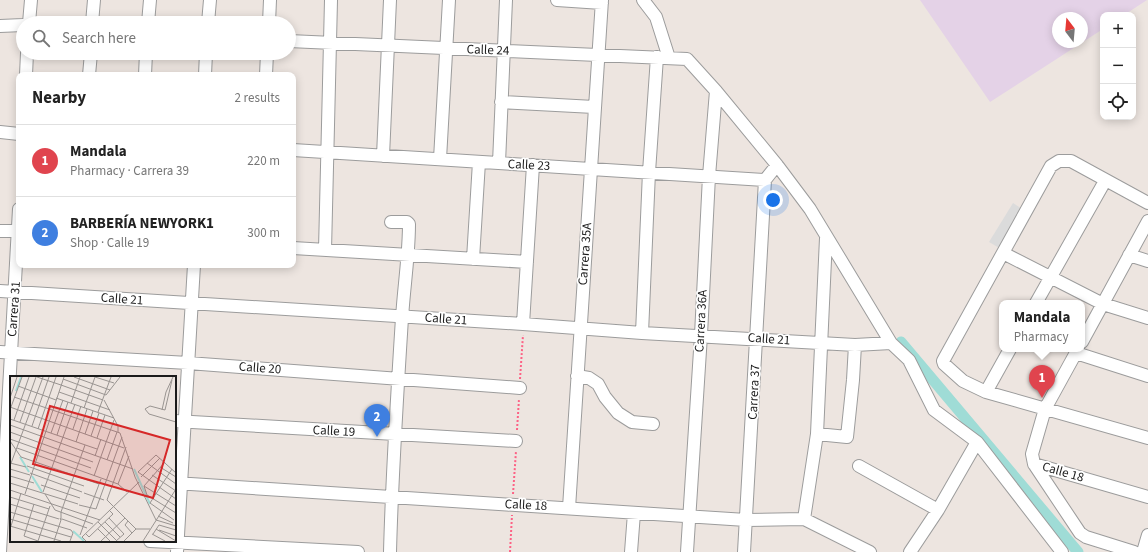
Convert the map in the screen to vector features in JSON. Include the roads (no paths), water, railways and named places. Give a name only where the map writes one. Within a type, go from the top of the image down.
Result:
[{"type":"street","points":[[30,16],[31,0]]},
{"type":"street","points":[[93,16],[94,0]]},
{"type":"street","points":[[149,16],[150,0]]},
{"type":"street","points":[[209,16],[210,0]]},
{"type":"street","points":[[269,16],[270,0]]},
{"type":"street","points":[[325,250],[331,0]]},
{"type":"street","points":[[383,156],[390,0]]},
{"type":"street","points":[[440,158],[449,0]]},
{"type":"street","points":[[499,163],[506,0]]},
{"type":"street","points":[[557,0],[602,2]]},
{"type":"street","points":[[642,333],[649,172],[663,58],[656,16],[643,0]]},
{"type":"street","name":"Carrera 35A","points":[[569,508],[602,2]]},
{"type":"street","points":[[0,26],[16,25]]},
{"type":"street","name":"Calle 24","points":[[296,41],[687,59],[716,91]]},
{"type":"street","points":[[26,72],[27,60]]},
{"type":"street","points":[[90,72],[91,60]]},
{"type":"street","points":[[145,72],[146,60]]},
{"type":"street","points":[[205,72],[206,60]]},
{"type":"street","points":[[266,72],[267,60]]},
{"type":"street","points":[[716,91],[778,166],[810,209],[826,238],[891,343],[909,360],[934,410],[977,442],[1062,552]]},
{"type":"street","name":"Carrera 36A","points":[[687,552],[701,335],[709,176],[716,91]]},
{"type":"street","points":[[501,102],[594,107]]},
{"type":"street","points":[[0,132],[16,134]]},
{"type":"street","name":"Calle 23","points":[[296,150],[440,158],[479,162],[765,180]]},
{"type":"street","points":[[1148,203],[1105,181],[1071,161],[1059,161],[1051,166],[943,361],[944,364],[963,381],[986,392],[1148,438]]},
{"type":"street","points":[[473,259],[479,162]]},
{"type":"street","points":[[523,324],[533,165]]},
{"type":"street","points":[[765,180],[778,166]]},
{"type":"street","name":"Carrera 37","points":[[744,552],[765,180]]},
{"type":"street","points":[[1038,300],[1105,181]]},
{"type":"street","points":[[1085,336],[1148,221]]},
{"type":"street","points":[[390,552],[398,379],[409,224],[407,222],[391,222]]},
{"type":"street","points":[[0,231],[16,231]]},
{"type":"street","points":[[804,519],[816,434],[826,238]]},
{"type":"street","points":[[296,248],[527,262]]},
{"type":"street","points":[[1003,253],[1102,304],[1148,318]]},
{"type":"street","points":[[1129,255],[1148,261]]},
{"type":"street","name":"Carrera 31","points":[[0,552],[4,530],[6,411],[5,353],[15,292],[16,268]]},
{"type":"street","points":[[177,548],[180,422],[188,363],[194,268]]},
{"type":"street","name":"Calle 21","points":[[0,291],[402,316],[642,333],[701,335],[855,345],[891,343]]},
{"type":"street","points":[[816,434],[847,437],[855,345]]},
{"type":"street","points":[[986,392],[1008,352]]},
{"type":"street","name":"Calle 18","points":[[1076,352],[1046,409],[1032,454],[1034,464],[1148,497]]},
{"type":"street","points":[[1080,352],[1148,376]]},
{"type":"street","name":"Calle 20","points":[[5,353],[188,363],[520,388]]},
{"type":"street","points":[[577,376],[589,378],[598,384],[605,397],[618,413],[632,422],[653,424]]},
{"type":"street","name":"Calle 19","points":[[180,422],[516,441]]},
{"type":"street","points":[[910,552],[938,510],[977,442]]},
{"type":"street","points":[[1034,464],[1080,533],[1086,537],[1134,552]]},
{"type":"street","points":[[859,466],[938,510]]},
{"type":"street","name":"Calle 18","points":[[178,483],[746,520],[804,519],[870,552]]},
{"type":"street","points":[[631,552],[634,513]]},
{"type":"street","points":[[1143,552],[1148,535]]},
{"type":"street","points":[[154,542],[177,548],[358,552]]},
{"type":"waterway","points":[[901,342],[1078,552]]},
{"type":"place","name":"Mandala","points":[[1042,398]]},
{"type":"place","name":"BARBERÍA NEWYORK1","points":[[377,437]]}]
